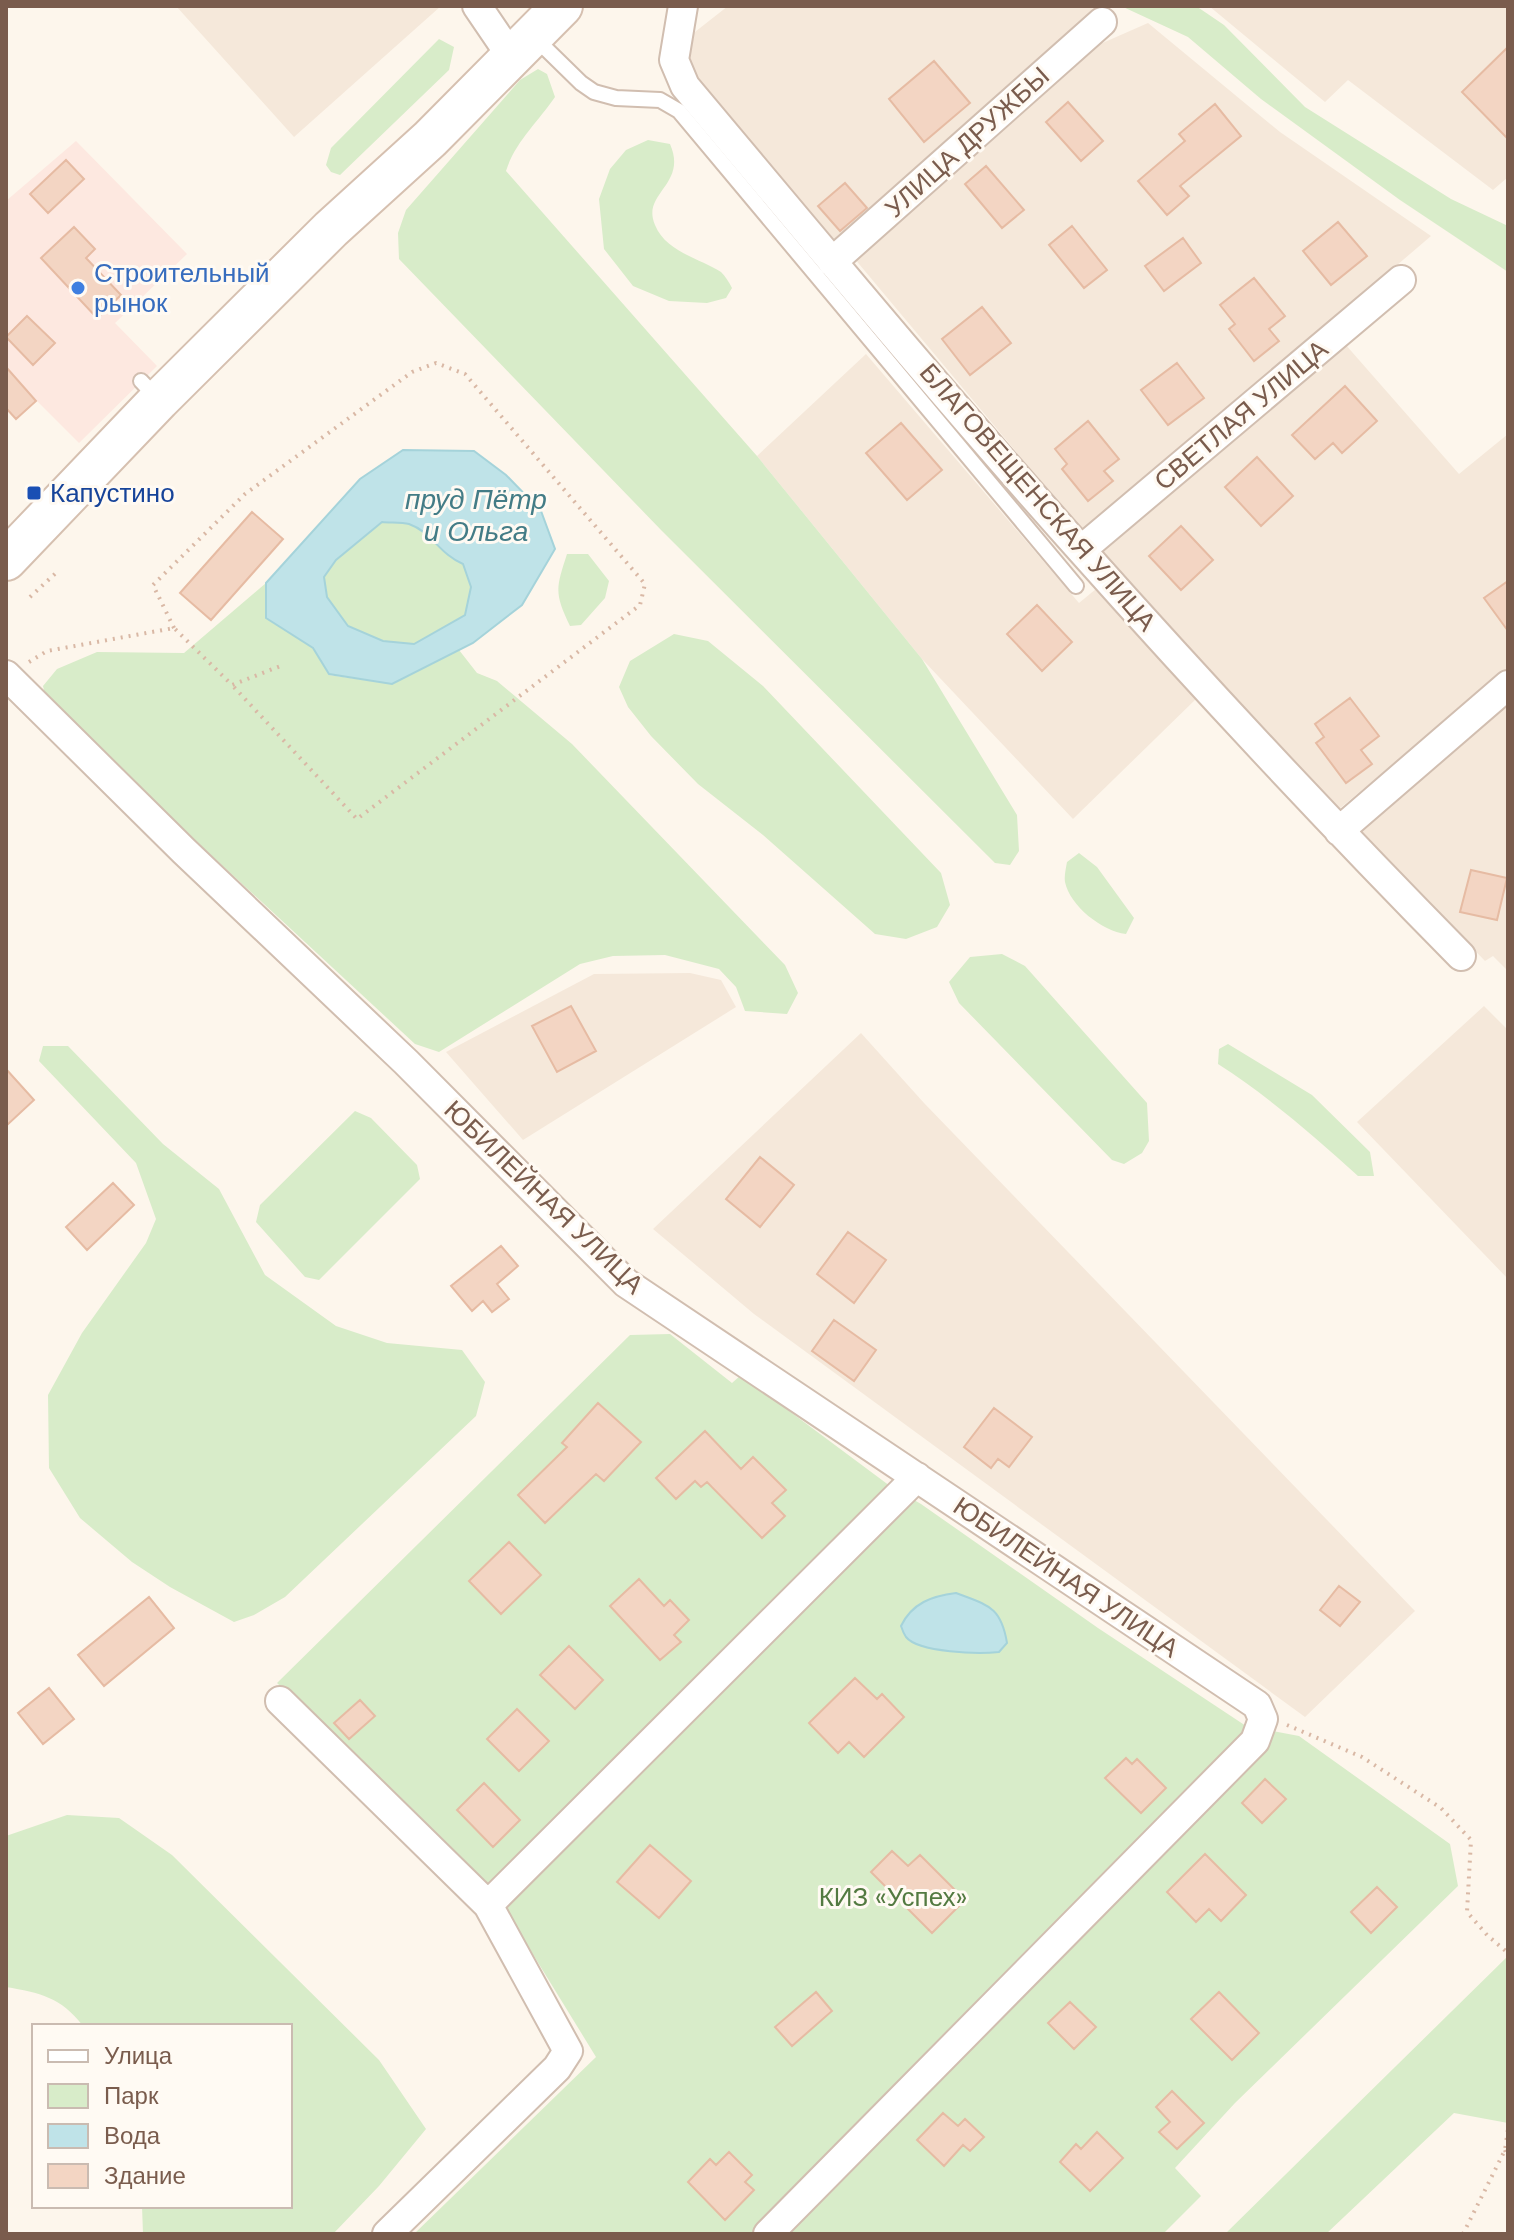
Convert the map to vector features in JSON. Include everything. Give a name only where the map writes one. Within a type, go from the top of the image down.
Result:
[{"type":"main road","points":[[6,560],[150,391],[430,139],[562,6]]},
{"type":"street","points":[[477,6],[521,45]]},
{"type":"street","name":"БЛАГОВЕЩЕНСКАЯ УЛИЦА","points":[[683,6],[674,60],[685,86],[832,262],[1081,550],[1339,831],[1461,956]]},
{"type":"street","name":"УЛИЦА ДРУЖБЫ","points":[[832,262],[1102,22]]},
{"type":"street","name":"СВЕТЛАЯ УЛИЦА","points":[[1081,550],[1401,280]]},
{"type":"street","name":"ЮБИЛЕЙНАЯ УЛИЦА","points":[[6,676],[406,1062],[626,1283],[1257,1705],[1263,1719]]},
{"type":"street","points":[[1339,831],[1508,685]]},
{"type":"street","points":[[488,1905],[917,1477]]},
{"type":"street","points":[[280,1701],[488,1905],[568,2051],[557,2068],[387,2234]]},
{"type":"street","points":[[768,2234],[1255,1741],[1263,1719]]},
{"type":"lane","points":[[521,45],[594,92],[616,98],[660,100],[679,111],[1076,586]]},
{"type":"path","points":[[436,363],[465,374],[645,584],[640,605],[357,819],[232,685],[174,628],[153,585],[245,494],[412,372],[436,363]]},
{"type":"path","points":[[30,597],[57,572]]},
{"type":"path","points":[[6,676],[47,651],[174,628]]},
{"type":"path","points":[[232,685],[283,665]]},
{"type":"path","points":[[1263,1719],[1284,1724],[1362,1757],[1441,1808],[1471,1840],[1467,1912],[1508,1953]]},
{"type":"path","points":[[1463,2234],[1505,2150],[1508,2129]]},
{"type":"path","points":[[1505,2150],[1508,2158]]},
{"type":"shaded area","points":[[176,6],[441,6],[294,137]]},
{"type":"shaded area","points":[[728,6],[1102,6],[836,242],[686,64],[686,39]]},
{"type":"shaded area","points":[[1209,6],[1508,6],[1508,177],[1493,190],[1348,80],[1325,102]]},
{"type":"shaded area","points":[[1148,23],[1280,132],[1431,236],[1084,533],[854,258],[1098,45]]},
{"type":"shaded area","name":"Строительный рынок","points":[[76,141],[187,254],[115,323],[157,366],[79,443],[37,401],[16,419],[6,408],[6,201]]},
{"type":"shaded area","points":[[1345,344],[1459,474],[1508,434],[1508,669],[1339,809],[1100,551]]},
{"type":"shaded area","points":[[866,354],[1079,603],[1096,589],[1197,698],[1073,819],[922,659],[757,456]]},
{"type":"shaded area","points":[[1508,703],[1508,971],[1493,956],[1485,961],[1358,829]]},
{"type":"shaded area","points":[[690,973],[721,980],[736,1007],[523,1140],[446,1052],[594,974]]},
{"type":"shaded area","points":[[1484,1006],[1508,1030],[1508,1279],[1357,1122]]},
{"type":"shaded area","points":[[861,1033],[924,1103],[1415,1611],[1305,1717],[754,1314],[653,1229]]},
{"type":"green space","points":[[1121,6],[1196,6],[1224,25],[1305,107],[1451,199],[1508,226],[1508,272],[1400,200],[1261,99],[1188,37]]},
{"type":"green space","points":[[439,39],[454,47],[449,70],[340,175],[331,172],[326,165],[331,148]]},
{"type":"green space","points":[[538,69],[547,74],[555,97],[521,141],[506,171],[757,456],[922,659],[1017,815],[1019,851],[1010,865],[995,863],[662,531],[399,259],[398,233],[406,210],[520,80]]},
{"type":"green space","points":[[648,140],[670,144],[674,158],[669,179],[654,205],[652,214],[655,225],[675,248],[721,272],[732,288],[726,298],[707,303],[669,301],[633,286],[604,249],[599,199],[610,169],[626,150]]},
{"type":"green space","points":[[382,522],[409,524],[424,532],[448,555],[463,564],[471,587],[465,615],[414,644],[383,641],[348,626],[327,597],[324,577],[336,560]]},
{"type":"green space","points":[[567,554],[588,554],[609,581],[605,598],[581,625],[570,626],[559,598],[559,583]]},
{"type":"green space","points":[[266,583],[266,618],[313,648],[329,675],[392,684],[459,650],[477,673],[497,681],[572,744],[785,965],[798,993],[787,1014],[745,1011],[736,987],[719,969],[665,955],[613,956],[580,964],[439,1052],[415,1044],[47,703],[43,686],[57,669],[97,652],[184,653]]},
{"type":"green space","points":[[674,634],[708,641],[763,686],[941,873],[950,905],[937,927],[906,939],[875,934],[763,835],[698,784],[651,736],[628,707],[619,687],[630,661]]},
{"type":"green space","points":[[1079,853],[1097,867],[1134,918],[1126,934],[1097,923],[1073,900],[1065,880],[1067,862]]},
{"type":"green space","points":[[1002,954],[1025,966],[1147,1103],[1149,1141],[1142,1153],[1124,1164],[1112,1160],[959,1003],[949,982],[970,957]]},
{"type":"green space","points":[[1228,1044],[1312,1095],[1370,1152],[1374,1176],[1358,1176],[1255,1089],[1218,1064],[1219,1049]]},
{"type":"green space","points":[[43,1046],[68,1046],[163,1144],[219,1189],[265,1275],[336,1326],[387,1343],[462,1350],[485,1382],[476,1416],[285,1597],[254,1615],[234,1622],[132,1562],[80,1518],[49,1468],[48,1395],[82,1333],[146,1243],[156,1219],[136,1163],[39,1061]]},
{"type":"green space","points":[[355,1111],[371,1118],[417,1165],[420,1179],[319,1280],[305,1277],[256,1222],[260,1205]]},
{"type":"green space","name":"КИЗ «Успех»","points":[[670,1334],[732,1383],[741,1375],[890,1486],[921,1504],[1098,1628],[1246,1726],[1299,1736],[1450,1844],[1458,1886],[1235,2103],[1175,2168],[1201,2196],[1163,2234],[414,2234],[596,2057],[491,1886],[277,1683],[630,1335]]},
{"type":"green space","points":[[67,1815],[119,1818],[172,1855],[379,2060],[426,2129],[379,2186],[333,2234],[143,2234],[142,2208],[292,2208],[292,2024],[81,2024],[58,2002],[6,1987],[6,1836]]},
{"type":"green space","points":[[1508,1956],[1508,2123],[1454,2113],[1326,2234],[1225,2234]]},
{"type":"water","name":"пруд Пётр и Ольга","points":[[403,450],[474,451],[506,475],[541,511],[555,549],[522,605],[473,643],[392,684],[329,674],[313,648],[266,618],[266,583],[360,479]],"holes":[[[382,522],[409,524],[424,532],[448,555],[463,564],[471,587],[465,615],[414,644],[383,641],[348,626],[327,597],[324,577],[336,560]]]},
{"type":"water","points":[[956,1593],[984,1604],[996,1614],[1007,1643],[999,1652],[936,1649],[906,1637],[901,1626],[917,1606],[939,1596]]},
{"type":"building","points":[[1508,47],[1508,139],[1462,92]]},
{"type":"building","points":[[934,61],[970,103],[924,142],[889,99]]},
{"type":"building","points":[[1068,102],[1103,141],[1081,161],[1046,122]]},
{"type":"building","points":[[1215,104],[1241,136],[1180,186],[1189,196],[1167,215],[1138,181],[1185,141],[1179,134]]},
{"type":"building","points":[[66,160],[84,179],[48,213],[30,194]]},
{"type":"building","points":[[986,166],[1024,210],[1002,228],[965,184]]},
{"type":"building","points":[[845,183],[867,208],[840,231],[818,206]]},
{"type":"building","points":[[1338,222],[1367,256],[1331,285],[1303,251]]},
{"type":"building","points":[[1072,226],[1107,270],[1084,288],[1049,245]]},
{"type":"building","points":[[74,227],[95,249],[86,258],[121,295],[97,318],[41,258]]},
{"type":"building","points":[[1183,238],[1201,263],[1164,291],[1145,266]]},
{"type":"building","points":[[1254,278],[1285,316],[1269,329],[1279,341],[1254,361],[1229,329],[1235,324],[1220,305]]},
{"type":"building","points":[[982,307],[1011,343],[970,375],[942,339]]},
{"type":"building","points":[[27,316],[55,343],[33,365],[6,337]]},
{"type":"building","points":[[1177,363],[1204,398],[1168,425],[1141,390]]},
{"type":"building","points":[[6,367],[36,401],[16,419],[6,408]]},
{"type":"building","points":[[1345,386],[1377,421],[1342,453],[1333,443],[1315,459],[1292,435]]},
{"type":"building","points":[[1088,421],[1119,459],[1104,471],[1113,481],[1088,501],[1062,469],[1067,464],[1055,449]]},
{"type":"building","points":[[901,423],[942,470],[907,500],[866,453]]},
{"type":"building","points":[[1257,457],[1293,496],[1261,526],[1225,487]]},
{"type":"building","points":[[252,512],[283,539],[211,620],[180,593]]},
{"type":"building","points":[[1181,526],[1213,560],[1181,590],[1149,556]]},
{"type":"building","points":[[1508,581],[1508,631],[1484,598]]},
{"type":"building","points":[[1037,605],[1072,642],[1042,671],[1007,634]]},
{"type":"building","points":[[1350,698],[1379,736],[1361,750],[1372,764],[1346,783],[1316,743],[1324,737],[1315,724]]},
{"type":"building","points":[[1471,870],[1507,878],[1497,920],[1460,912]]},
{"type":"building","points":[[571,1006],[596,1051],[557,1072],[532,1026]]},
{"type":"building","points":[[6,1069],[34,1100],[6,1126]]},
{"type":"building","points":[[760,1157],[794,1185],[760,1227],[726,1199]]},
{"type":"building","points":[[113,1183],[134,1205],[87,1250],[66,1227]]},
{"type":"building","points":[[848,1232],[886,1260],[854,1303],[817,1274]]},
{"type":"building","points":[[501,1246],[518,1266],[497,1284],[509,1299],[492,1312],[483,1301],[472,1311],[451,1286]]},
{"type":"building","points":[[834,1320],[876,1350],[854,1381],[812,1351]]},
{"type":"building","points":[[598,1403],[641,1442],[604,1481],[596,1474],[545,1523],[518,1495],[567,1447],[562,1443]]},
{"type":"building","points":[[994,1408],[1032,1437],[1009,1467],[998,1459],[991,1468],[964,1447]]},
{"type":"building","points":[[705,1431],[741,1469],[753,1457],[786,1490],[772,1503],[785,1516],[762,1538],[707,1482],[701,1487],[695,1481],[676,1499],[656,1478]]},
{"type":"building","points":[[509,1542],[541,1575],[501,1614],[469,1581]]},
{"type":"building","points":[[639,1579],[664,1606],[670,1600],[689,1620],[674,1635],[681,1642],[660,1660],[610,1606]]},
{"type":"building","points":[[1339,1586],[1360,1602],[1340,1626],[1320,1610]]},
{"type":"building","points":[[149,1597],[174,1628],[104,1686],[78,1655]]},
{"type":"building","points":[[569,1646],[603,1680],[575,1709],[540,1675]]},
{"type":"building","points":[[855,1678],[877,1699],[882,1694],[904,1717],[864,1757],[849,1742],[838,1753],[809,1723]]},
{"type":"building","points":[[49,1688],[74,1719],[43,1744],[18,1713]]},
{"type":"building","points":[[360,1700],[375,1716],[349,1739],[334,1723]]},
{"type":"building","points":[[517,1709],[549,1741],[519,1771],[487,1739]]},
{"type":"building","points":[[1126,1758],[1132,1764],[1137,1759],[1166,1788],[1141,1813],[1105,1778]]},
{"type":"building","points":[[1265,1779],[1286,1799],[1262,1823],[1242,1803]]},
{"type":"building","points":[[484,1783],[520,1820],[493,1847],[457,1810]]},
{"type":"building","points":[[650,1845],[691,1881],[659,1918],[617,1882]]},
{"type":"building","points":[[892,1851],[908,1866],[920,1855],[965,1900],[932,1933],[871,1872]]},
{"type":"building","points":[[1205,1854],[1246,1895],[1221,1921],[1209,1909],[1196,1922],[1167,1892]]},
{"type":"building","points":[[1377,1887],[1397,1907],[1371,1933],[1351,1912]]},
{"type":"building","points":[[816,1992],[832,2011],[792,2046],[775,2027]]},
{"type":"building","points":[[1219,1992],[1259,2033],[1232,2060],[1191,2019]]},
{"type":"building","points":[[1070,2002],[1096,2027],[1074,2049],[1048,2023]]},
{"type":"building","points":[[1172,2091],[1204,2123],[1177,2149],[1159,2132],[1170,2122],[1156,2107]]},
{"type":"building","points":[[943,2113],[958,2126],[965,2119],[984,2137],[970,2151],[963,2145],[944,2166],[917,2140]]},
{"type":"building","points":[[1097,2132],[1123,2158],[1090,2191],[1060,2162],[1076,2144],[1081,2149]]},
{"type":"building","points":[[729,2152],[752,2175],[745,2182],[754,2190],[725,2220],[688,2182],[710,2159],[716,2165]]},
{"type":"place","name":"Строительный рынок","points":[[78,288]]},
{"type":"place","name":"Капустино","points":[[34,493]]}]
